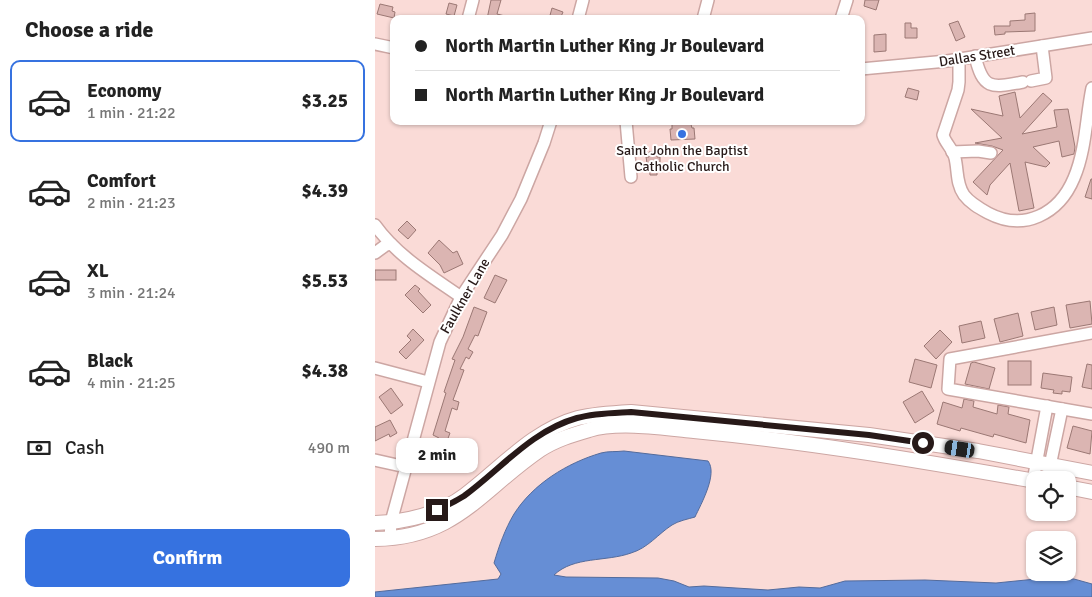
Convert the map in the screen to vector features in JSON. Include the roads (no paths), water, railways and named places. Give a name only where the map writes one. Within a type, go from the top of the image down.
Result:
[{"type":"main road","points":[[375,523],[412,519],[437,510],[463,496],[525,445],[550,430],[577,418],[605,413],[631,412],[869,435],[978,451],[1092,473]]},
{"type":"main road","points":[[375,539],[409,536],[438,527],[464,512],[542,449],[566,437],[592,429],[643,426],[741,435],[1026,479]]},
{"type":"main road","points":[[1076,489],[1092,492]]},
{"type":"street","points":[[469,15],[473,0]]},
{"type":"street","points":[[579,15],[583,0]]},
{"type":"street","points":[[704,15],[708,0]]},
{"type":"street","points":[[842,15],[847,0]]},
{"type":"street","name":"Dallas Street","points":[[865,69],[959,59],[1092,38]]},
{"type":"street","points":[[375,44],[390,47]]},
{"type":"street","points":[[975,56],[980,74],[986,82],[1004,86],[1046,78],[1042,46]]},
{"type":"street","points":[[959,59],[959,82],[943,134],[945,141],[955,156],[958,181],[963,194],[970,202],[999,219],[1013,222],[1030,221],[1049,210],[1063,196],[1074,179],[1082,153],[1092,88]]},
{"type":"street","name":"Faulkner Lane","points":[[390,539],[391,522],[440,342],[461,297],[501,235],[521,199],[550,125]]},
{"type":"street","points":[[626,125],[631,177]]},
{"type":"street","points":[[952,152],[978,151],[991,153]]},
{"type":"street","points":[[375,225],[391,244],[407,258],[461,297]]},
{"type":"street","points":[[375,253],[386,245],[391,244]]},
{"type":"street","points":[[1092,333],[950,359],[948,389],[1092,414]]},
{"type":"street","points":[[375,368],[428,382]]},
{"type":"street","points":[[1043,464],[1047,406]]},
{"type":"street","points":[[1041,471],[1062,409]]},
{"type":"street","points":[[375,460],[406,467]]},
{"type":"water","points":[[624,451],[708,461],[711,467],[710,481],[695,517],[672,525],[637,551],[621,556],[581,562],[562,569],[554,575],[566,577],[658,578],[674,581],[689,587],[704,586],[768,590],[799,587],[820,588],[845,581],[925,580],[996,583],[1026,580],[1076,580],[1092,584],[1092,597],[375,597],[375,592],[498,579],[501,574],[494,563],[508,526],[522,503],[552,476],[588,457],[606,452]]},
{"type":"place","name":"Saint John the Baptist Catholic Church","points":[[682,134]]}]
